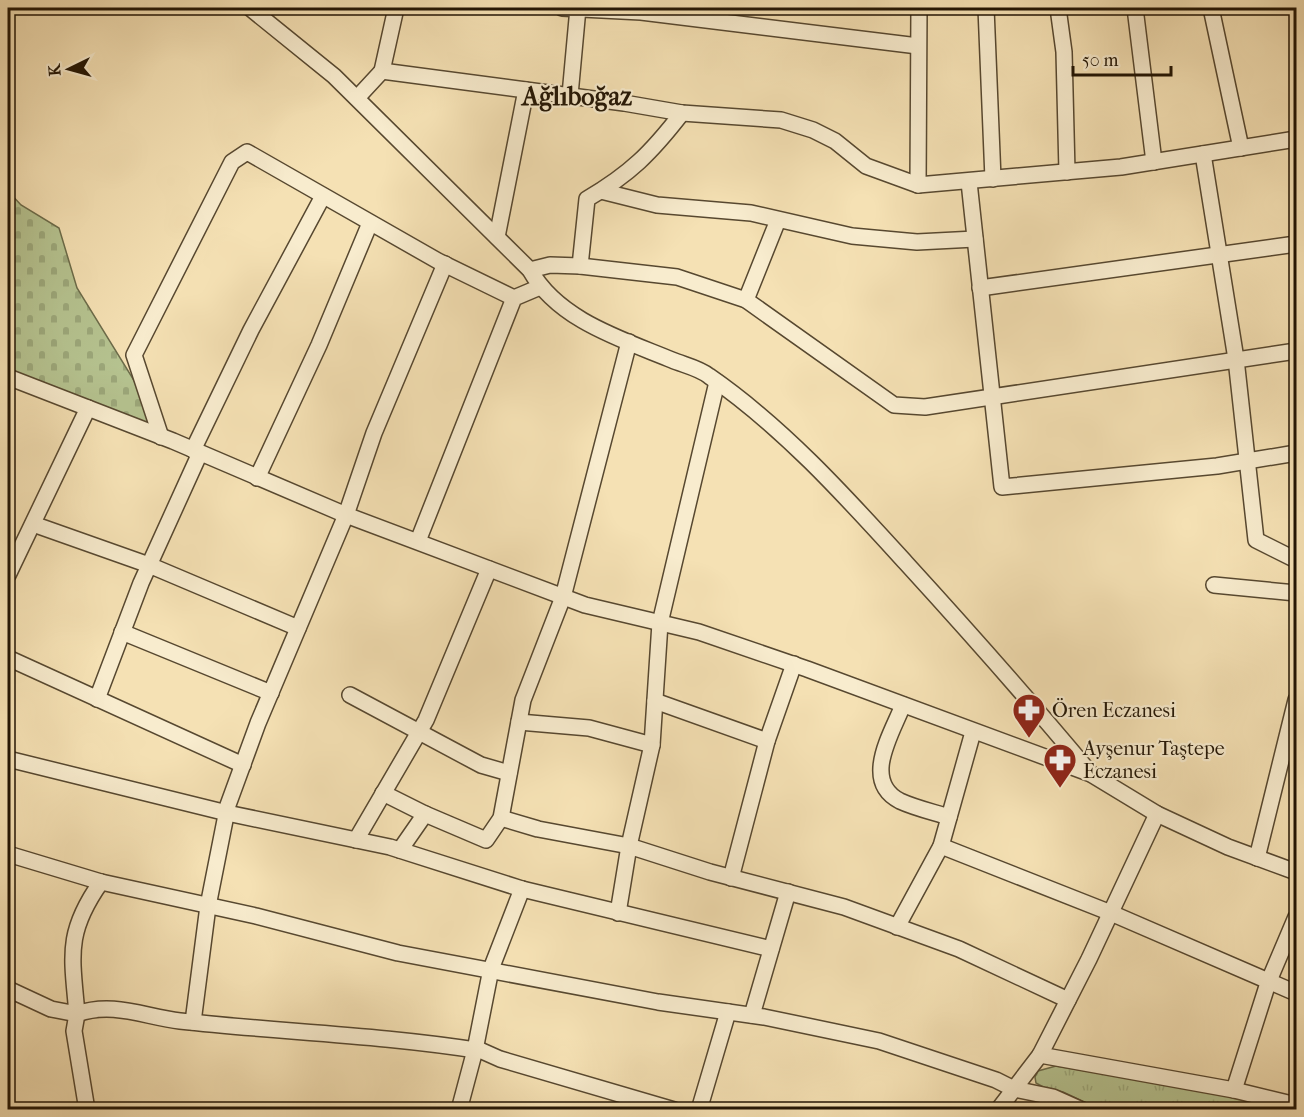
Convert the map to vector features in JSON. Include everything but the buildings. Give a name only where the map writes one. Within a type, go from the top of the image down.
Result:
[{"type":"street","points":[[250,8],[357,98],[530,270],[540,287],[566,310],[609,334],[708,374],[793,446],[854,506],[1021,689],[1091,774]]},
{"type":"street","points":[[357,98],[382,71],[396,8]]},
{"type":"street","points":[[562,8],[641,12],[918,46]]},
{"type":"street","points":[[918,185],[919,8]]},
{"type":"street","points":[[986,8],[993,179]]},
{"type":"street","points":[[1058,8],[1064,52],[1067,172]]},
{"type":"street","points":[[1135,8],[1154,162]]},
{"type":"street","points":[[1211,8],[1241,148]]},
{"type":"street","points":[[570,95],[578,9]]},
{"type":"street","points":[[382,71],[570,95],[682,113],[781,120],[813,129],[835,141],[866,166],[918,185],[969,182],[1154,162],[1296,140]]},
{"type":"street","points":[[497,237],[526,90]]},
{"type":"street","points":[[580,266],[587,199],[618,181],[651,153],[682,113]]},
{"type":"street","points":[[161,436],[134,356],[232,162],[247,152],[370,223],[514,298]]},
{"type":"street","points":[[1203,154],[1236,359],[1256,540],[1296,560]]},
{"type":"street","points":[[969,182],[1002,488],[1217,466],[1296,453]]},
{"type":"street","points":[[602,191],[657,205],[751,213],[852,236],[917,242],[975,239]]},
{"type":"street","points":[[96,699],[149,565],[251,330],[323,196]]},
{"type":"street","points":[[746,300],[778,220]]},
{"type":"street","points":[[257,478],[319,345],[370,223]]},
{"type":"street","points":[[980,288],[1296,244]]},
{"type":"street","points":[[193,1022],[208,906],[227,813],[271,693],[346,515],[374,433],[445,264]]},
{"type":"street","points":[[530,270],[550,265],[580,266],[677,277],[746,300],[894,405],[925,407],[1296,351]]},
{"type":"street","points":[[418,542],[514,298],[540,287]]},
{"type":"street","points":[[383,793],[424,814],[486,840],[501,818],[523,700],[563,597],[629,342]]},
{"type":"street","points":[[8,376],[161,436],[346,515],[563,597],[585,605],[699,632],[794,664],[972,732],[1091,774],[1157,814],[1257,858],[1296,872]]},
{"type":"street","points":[[618,913],[629,846],[652,745],[660,623],[717,382]]},
{"type":"street","points":[[8,575],[88,408]]},
{"type":"street","points":[[33,524],[149,565],[298,628]]},
{"type":"street","points":[[356,840],[419,732],[489,569]]},
{"type":"street","points":[[1214,585],[1296,593]]},
{"type":"street","points":[[122,632],[271,693]]},
{"type":"street","points":[[8,658],[243,765]]},
{"type":"street","points":[[731,878],[767,741],[794,664]]},
{"type":"street","points":[[350,695],[481,765],[509,773]]},
{"type":"street","points":[[1257,858],[1296,700]]},
{"type":"street","points":[[655,701],[767,741]]},
{"type":"street","points":[[903,705],[880,763],[881,778],[888,792],[900,801],[949,817]]},
{"type":"street","points":[[519,722],[589,728],[652,745]]},
{"type":"street","points":[[897,927],[941,846],[972,732]]},
{"type":"street","points":[[8,759],[227,813],[400,850],[522,889],[771,949]]},
{"type":"street","points":[[400,850],[424,814]]},
{"type":"street","points":[[998,1110],[1040,1055],[1111,913],[1157,814]]},
{"type":"street","points":[[501,818],[538,829],[629,846],[731,878],[844,907],[959,949],[1068,1000]]},
{"type":"street","points":[[941,846],[1111,913],[1268,983],[1296,993]]},
{"type":"street","points":[[8,854],[101,882],[398,953],[879,1041],[996,1080],[1014,1089],[1053,1097],[1082,1110]]},
{"type":"street","points":[[87,1110],[74,1031],[77,1014],[71,951],[75,930],[85,905],[101,882]]},
{"type":"street","points":[[459,1110],[476,1050],[491,969],[522,889]]},
{"type":"street","points":[[752,1016],[788,892]]},
{"type":"street","points":[[1234,1090],[1268,983],[1296,917]]},
{"type":"street","points":[[8,988],[51,1009],[77,1014],[93,1008],[124,1009],[193,1022],[288,1029],[476,1050],[649,1106],[675,1110]]},
{"type":"street","points":[[699,1110],[728,1012]]},
{"type":"street","points":[[1040,1055],[1234,1090],[1296,1105]]},
{"type":"green space","points":[[8,191],[21,205],[59,228],[77,288],[143,395],[151,426],[8,370]]},
{"type":"green space","points":[[1056,1066],[1219,1093],[1283,1109],[1099,1109],[1063,1092],[1045,1088],[1036,1083],[1035,1077],[1038,1071]]},
{"type":"place","name":"Ören Eczanesi","points":[[1029,739]]},
{"type":"place","name":"Ayşenur Taştepe Eczanesi","points":[[1060,789]]},
{"type":"district","name":"Ağlıboğaz","points":[[577,96]]}]
